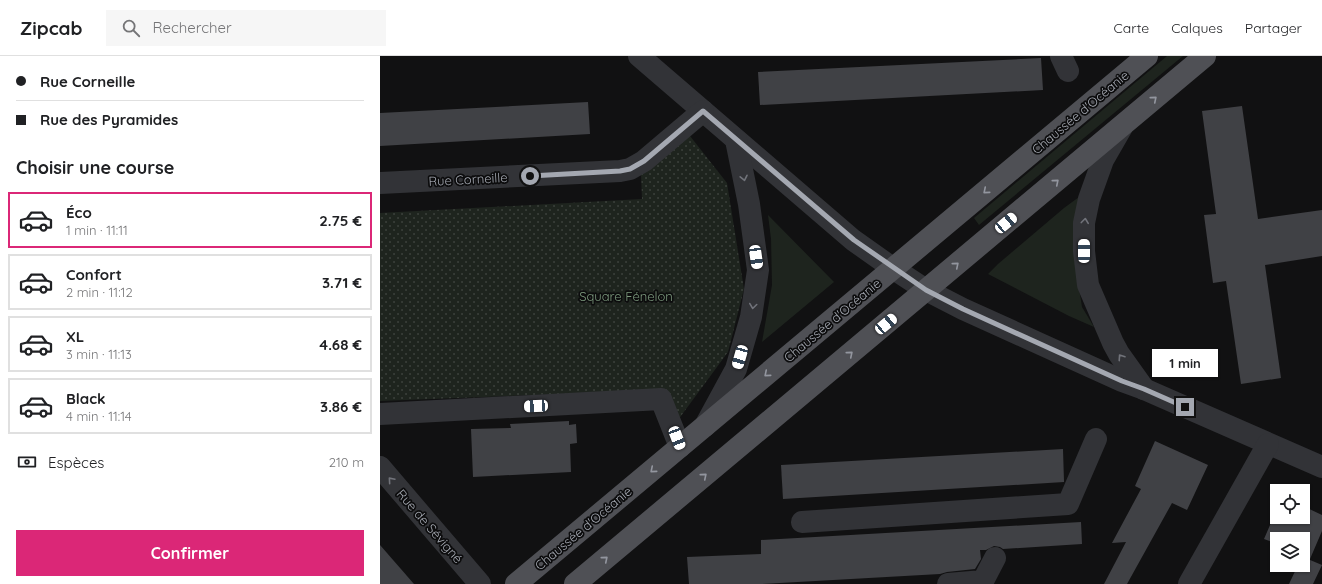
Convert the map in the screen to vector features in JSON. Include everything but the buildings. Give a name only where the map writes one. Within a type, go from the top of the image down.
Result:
[{"type":"main road","name":"Chaussée d'Océanie","points":[[516,584],[1147,56]]},
{"type":"main road","points":[[575,584],[1205,56]]},
{"type":"street","points":[[639,56],[854,240],[926,290],[963,309],[1122,381],[1144,389],[1322,467]]},
{"type":"street","name":"Rue Corneille","points":[[380,183],[620,171],[630,169],[644,161],[703,111]]},
{"type":"street","points":[[1124,124],[1103,160],[1089,199],[1084,223],[1084,251],[1088,285],[1106,329],[1119,354],[1144,389]]},
{"type":"street","points":[[704,427],[736,369],[751,317],[758,270],[749,204],[736,140]]},
{"type":"street","points":[[380,414],[661,399],[680,447]]},
{"type":"street","points":[[802,522],[1068,504],[1096,439]]},
{"type":"street","points":[[1189,584],[1268,444]]},
{"type":"street","name":"Rue de Sévigné","points":[[380,467],[480,584]]},
{"type":"street","points":[[948,584],[983,582],[995,558]]},
{"type":"green space","points":[[1167,56],[1183,56],[979,225],[974,218]]},
{"type":"green space","name":"Square Fénelon","points":[[690,136],[727,183],[744,289],[728,352],[678,420],[663,390],[380,401],[380,213],[642,199],[641,174]]},
{"type":"green space","points":[[1079,197],[1074,257],[1082,307],[1094,327],[1069,316],[988,274],[1064,208]]},
{"type":"green space","points":[[768,215],[834,282],[762,342],[772,285],[771,239]]},
{"type":"route","points":[[530,176],[620,171],[630,169],[644,161],[703,111],[807,202],[854,240],[926,290],[963,309],[1122,381],[1185,407]]}]
